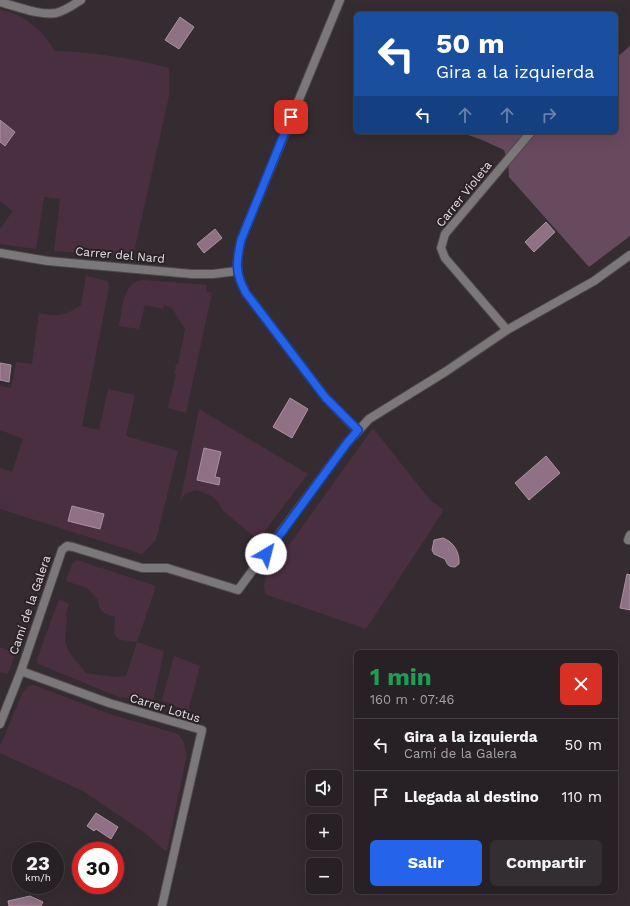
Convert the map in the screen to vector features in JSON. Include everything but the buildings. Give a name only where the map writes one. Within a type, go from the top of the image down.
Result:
[{"type":"street","points":[[0,2],[39,12],[51,13],[64,10],[81,0]]},
{"type":"street","points":[[340,0],[241,240],[238,252],[237,271],[240,282],[246,293],[325,397],[358,430],[369,419],[445,372],[507,330],[588,284],[630,255]]},
{"type":"street","name":"Carrer Violeta","points":[[507,330],[445,258],[441,248],[442,240],[449,229],[529,134]]},
{"type":"street","name":"Carrer del Nard","points":[[0,253],[48,261],[192,274],[213,274],[237,271]]},
{"type":"street","name":"Camí de la Galera","points":[[0,724],[21,671],[62,550],[67,546],[74,547],[142,568],[167,568],[238,590],[358,430]]},
{"type":"street","name":"Carrer Lotus","points":[[21,671],[109,703],[202,730],[162,906]]},
{"type":"shaded area","points":[[0,10],[17,15],[32,24],[50,43],[55,51],[112,56],[169,68],[169,96],[133,257],[54,251],[60,199],[44,197],[36,249],[0,244],[0,229],[13,211],[0,201]]},
{"type":"shaded area","points":[[180,17],[194,27],[179,49],[165,40]]},
{"type":"shaded area","points":[[630,46],[630,236],[589,267],[509,177],[508,162],[504,150],[466,134],[618,134],[618,56]]},
{"type":"shaded area","points":[[0,120],[15,132],[5,146],[0,142]]},
{"type":"shaded area","points":[[546,222],[555,232],[534,252],[525,242]]},
{"type":"shaded area","points":[[215,229],[222,238],[204,253],[197,244]]},
{"type":"shaded area","points":[[86,276],[108,281],[109,287],[82,426],[99,430],[108,389],[135,395],[126,436],[178,451],[156,540],[142,554],[0,509],[0,468],[12,472],[23,439],[0,430],[0,386],[11,388],[16,362],[32,364],[39,313],[61,315],[81,305]]},
{"type":"shaded area","points":[[142,280],[207,285],[206,291],[212,293],[186,413],[168,408],[176,375],[174,375],[176,364],[178,364],[185,329],[172,308],[164,305],[163,309],[145,305],[139,329],[119,326],[122,305],[127,291],[135,282]]},
{"type":"shaded area","points":[[0,363],[11,365],[9,382],[0,380]]},
{"type":"shaded area","points":[[290,398],[308,409],[292,438],[273,427]]},
{"type":"shaded area","points":[[199,409],[308,474],[258,540],[222,510],[219,503],[213,497],[200,491],[195,490],[185,494],[181,499],[179,507]]},
{"type":"shaded area","points":[[373,428],[430,500],[444,510],[366,629],[265,594],[264,585],[266,577]]},
{"type":"shaded area","points":[[204,448],[221,452],[215,477],[220,478],[219,485],[197,480]]},
{"type":"shaded area","points":[[546,456],[560,473],[529,500],[515,483]]},
{"type":"shaded area","points":[[72,506],[104,514],[100,529],[68,521]]},
{"type":"shaded area","points":[[443,538],[456,548],[459,564],[455,567],[449,566],[445,559],[434,554],[432,550],[434,540]]},
{"type":"shaded area","points":[[77,560],[156,586],[137,642],[120,640],[114,634],[115,617],[104,613],[99,607],[98,600],[87,588],[66,581],[72,564]]},
{"type":"shaded area","points":[[627,574],[630,575],[630,610],[620,608]]},
{"type":"shaded area","points":[[59,599],[69,604],[66,613],[65,640],[68,651],[86,673],[114,677],[126,676],[137,642],[164,651],[153,701],[119,697],[38,664],[37,659]]},
{"type":"shaded area","points":[[0,647],[15,653],[8,674],[0,672]]},
{"type":"shaded area","points":[[174,656],[200,666],[188,712],[162,700]]},
{"type":"shaded area","points":[[34,685],[107,713],[178,734],[181,737],[185,746],[186,759],[167,851],[145,833],[83,791],[0,753],[0,746],[23,692],[29,686]]},
{"type":"shaded area","points":[[96,813],[118,827],[111,839],[96,829],[94,831],[87,826]]},
{"type":"shaded area","points":[[30,896],[43,902],[41,906],[9,906],[8,901]]},
{"type":"route","points":[[266,554],[358,430],[325,397],[246,293],[240,282],[237,271],[238,252],[241,240],[291,117]]}]
